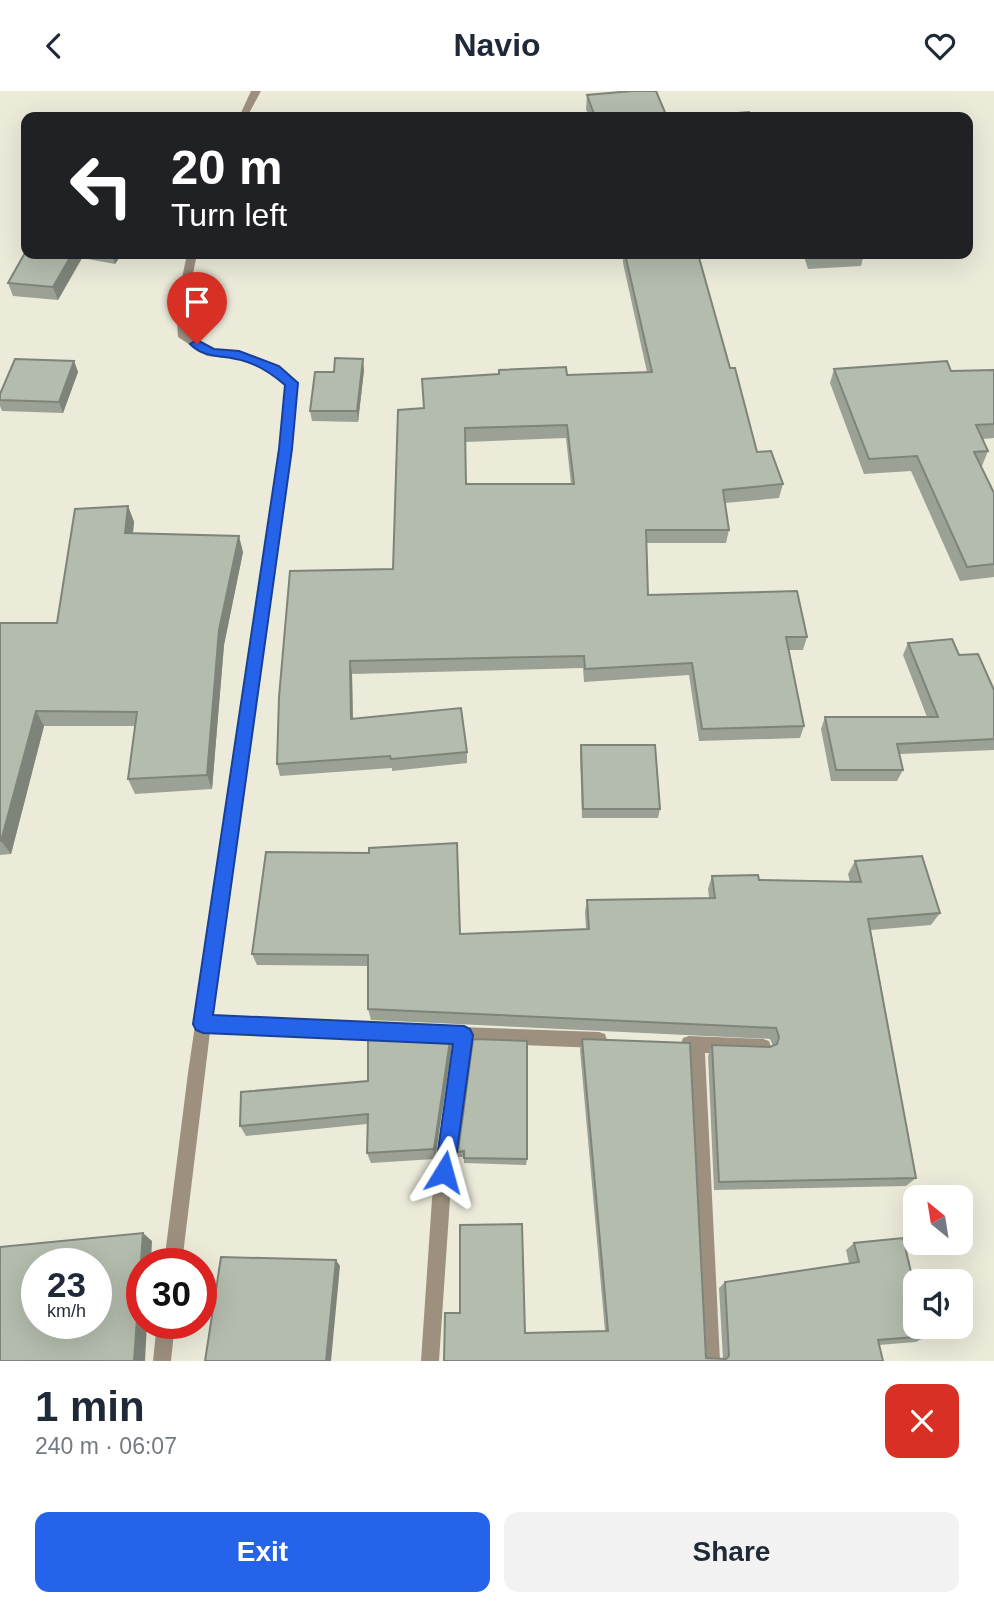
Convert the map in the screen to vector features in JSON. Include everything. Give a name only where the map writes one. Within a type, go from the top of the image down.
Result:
[{"type":"street","points":[[246,112],[256,91]]},
{"type":"street","points":[[175,1248],[203,1024],[286,449],[291,383],[274,369],[239,355],[211,353],[182,335],[180,307],[191,259]]},
{"type":"street","points":[[203,1024],[614,1041]]},
{"type":"street","points":[[430,1361],[441,1199],[464,1035]]},
{"type":"street","points":[[668,1043],[763,1047]]},
{"type":"street","points":[[696,1044],[711,1361]]},
{"type":"street","points":[[162,1361],[164,1339]]},
{"type":"building","points":[[656,91],[665,112],[593,112],[587,95]]},
{"type":"building","points":[[22,259],[69,259],[53,287],[8,283]]},
{"type":"building","points":[[626,259],[699,259],[730,368],[735,368],[757,452],[771,451],[783,484],[723,490],[729,530],[646,530],[648,595],[797,591],[807,637],[786,637],[804,726],[702,729],[692,663],[585,669],[584,656],[350,661],[351,719],[461,708],[467,752],[391,759],[390,756],[277,764],[279,697],[290,571],[393,569],[398,410],[424,408],[422,379],[499,374],[499,370],[566,367],[567,375],[652,372]],"holes":[[[567,425],[574,484],[466,484],[465,428]]]},
{"type":"building","points":[[335,358],[363,359],[357,411],[310,411],[315,372],[334,372]]},
{"type":"building","points":[[15,359],[74,361],[59,402],[0,400]]},
{"type":"building","points":[[947,361],[951,371],[994,370],[994,424],[976,425],[988,451],[974,452],[994,493],[994,564],[967,567],[917,456],[869,459],[834,369]]},
{"type":"building","points":[[128,506],[125,533],[239,536],[219,630],[207,775],[128,779],[137,712],[36,711],[0,841],[0,623],[57,623],[75,509]]},
{"type":"building","points":[[952,639],[959,655],[978,654],[994,690],[994,739],[897,744],[903,770],[836,770],[825,717],[938,717],[908,643]]},
{"type":"building","points":[[581,745],[655,745],[660,809],[583,809]]},
{"type":"building","points":[[457,843],[460,934],[589,929],[587,900],[715,898],[712,876],[758,875],[759,880],[861,882],[855,861],[922,856],[940,913],[868,919],[916,1178],[719,1182],[712,1045],[770,1047],[777,1044],[779,1037],[776,1028],[368,1009],[368,955],[252,954],[266,852],[369,853],[369,848]]},
{"type":"building","points":[[368,1030],[451,1034],[434,1149],[367,1153],[368,1114],[240,1126],[241,1092],[368,1081]]},
{"type":"building","points":[[473,1039],[527,1041],[527,1159],[464,1158],[464,1151],[458,1152]]},
{"type":"building","points":[[582,1039],[690,1043],[706,1358],[726,1359],[729,1356],[725,1282],[859,1262],[854,1243],[903,1238],[903,1255],[907,1255],[910,1269],[903,1269],[903,1338],[878,1340],[883,1361],[444,1361],[445,1313],[460,1313],[460,1225],[522,1224],[525,1333],[608,1331]]},
{"type":"building","points":[[143,1233],[142,1248],[126,1248],[126,1339],[136,1339],[134,1361],[0,1361],[0,1247]]},
{"type":"building","points":[[221,1257],[336,1260],[326,1361],[205,1361],[208,1339],[217,1339],[217,1283]]},
{"type":"route","points":[[197,344],[211,353],[239,355],[274,369],[291,383],[286,449],[203,1024],[464,1035],[444,1172]]}]
